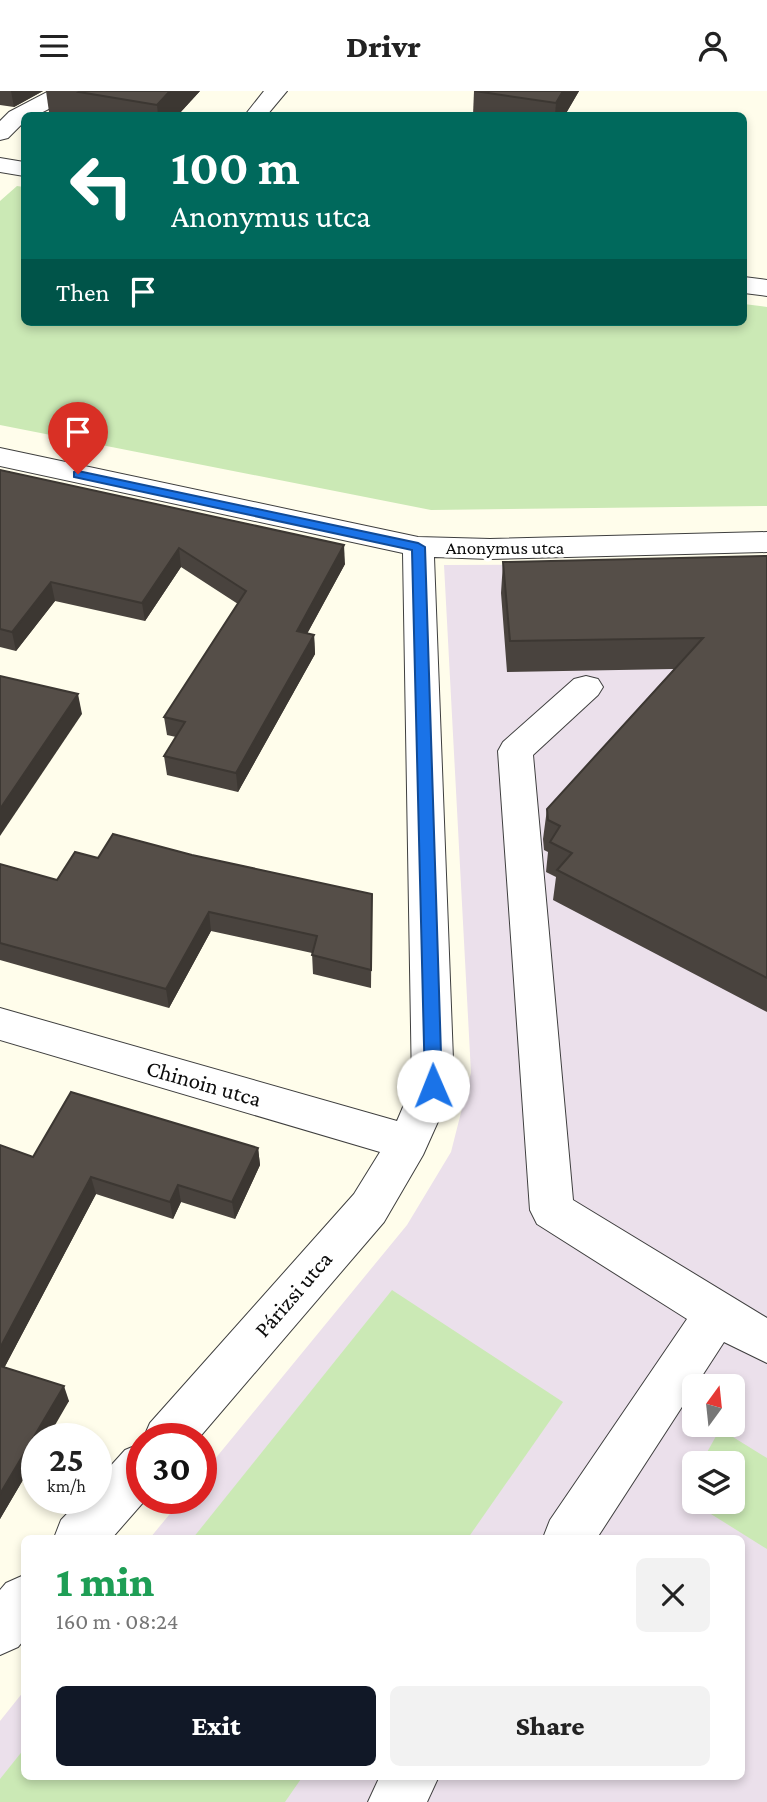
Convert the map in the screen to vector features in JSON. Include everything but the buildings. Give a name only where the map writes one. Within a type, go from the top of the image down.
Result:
[{"type":"street","points":[[26,112],[65,91]]},
{"type":"street","points":[[258,112],[276,91]]},
{"type":"street","points":[[0,133],[21,115]]},
{"type":"street","points":[[0,142],[21,146]]},
{"type":"street","points":[[0,165],[21,168]]},
{"type":"street","points":[[747,267],[767,270]]},
{"type":"street","points":[[747,285],[767,288]]},
{"type":"street","name":"Anonymus utca","points":[[0,457],[418,547],[490,549],[767,542]]},
{"type":"street","name":"Párizsi utca","points":[[181,1423],[369,1207],[408,1142],[433,1086],[418,547]]},
{"type":"street","points":[[586,687],[515,751],[552,1210],[767,1342]]},
{"type":"street","name":"Chinoin utca","points":[[0,1024],[408,1142]]},
{"type":"street","points":[[570,1535],[717,1313]]},
{"type":"street","points":[[82,1535],[126,1485]]},
{"type":"street","points":[[0,1629],[21,1604]]},
{"type":"street","points":[[395,1802],[409,1780]]},
{"type":"shaded area","points":[[767,564],[767,1802],[0,1802],[0,1721],[21,1695],[21,1780],[745,1780],[745,1535],[152,1535],[170,1514],[217,1514],[217,1457],[407,1225],[451,1152],[471,1073],[444,565]]},
{"type":"green space","points":[[17,186],[21,187],[21,326],[747,326],[747,304],[767,307],[767,506],[431,510],[0,425],[0,201]]},
{"type":"green space","points":[[392,1290],[563,1402],[470,1535],[195,1535],[212,1514],[217,1514],[217,1508]]},
{"type":"green space","points":[[716,1437],[733,1437],[767,1458],[767,1549],[711,1514],[745,1514],[745,1451],[708,1451]]},
{"type":"green space","points":[[21,1753],[21,1780],[300,1780],[285,1802],[0,1802],[0,1779]]},
{"type":"route","points":[[78,474],[418,547],[433,1086]]}]
